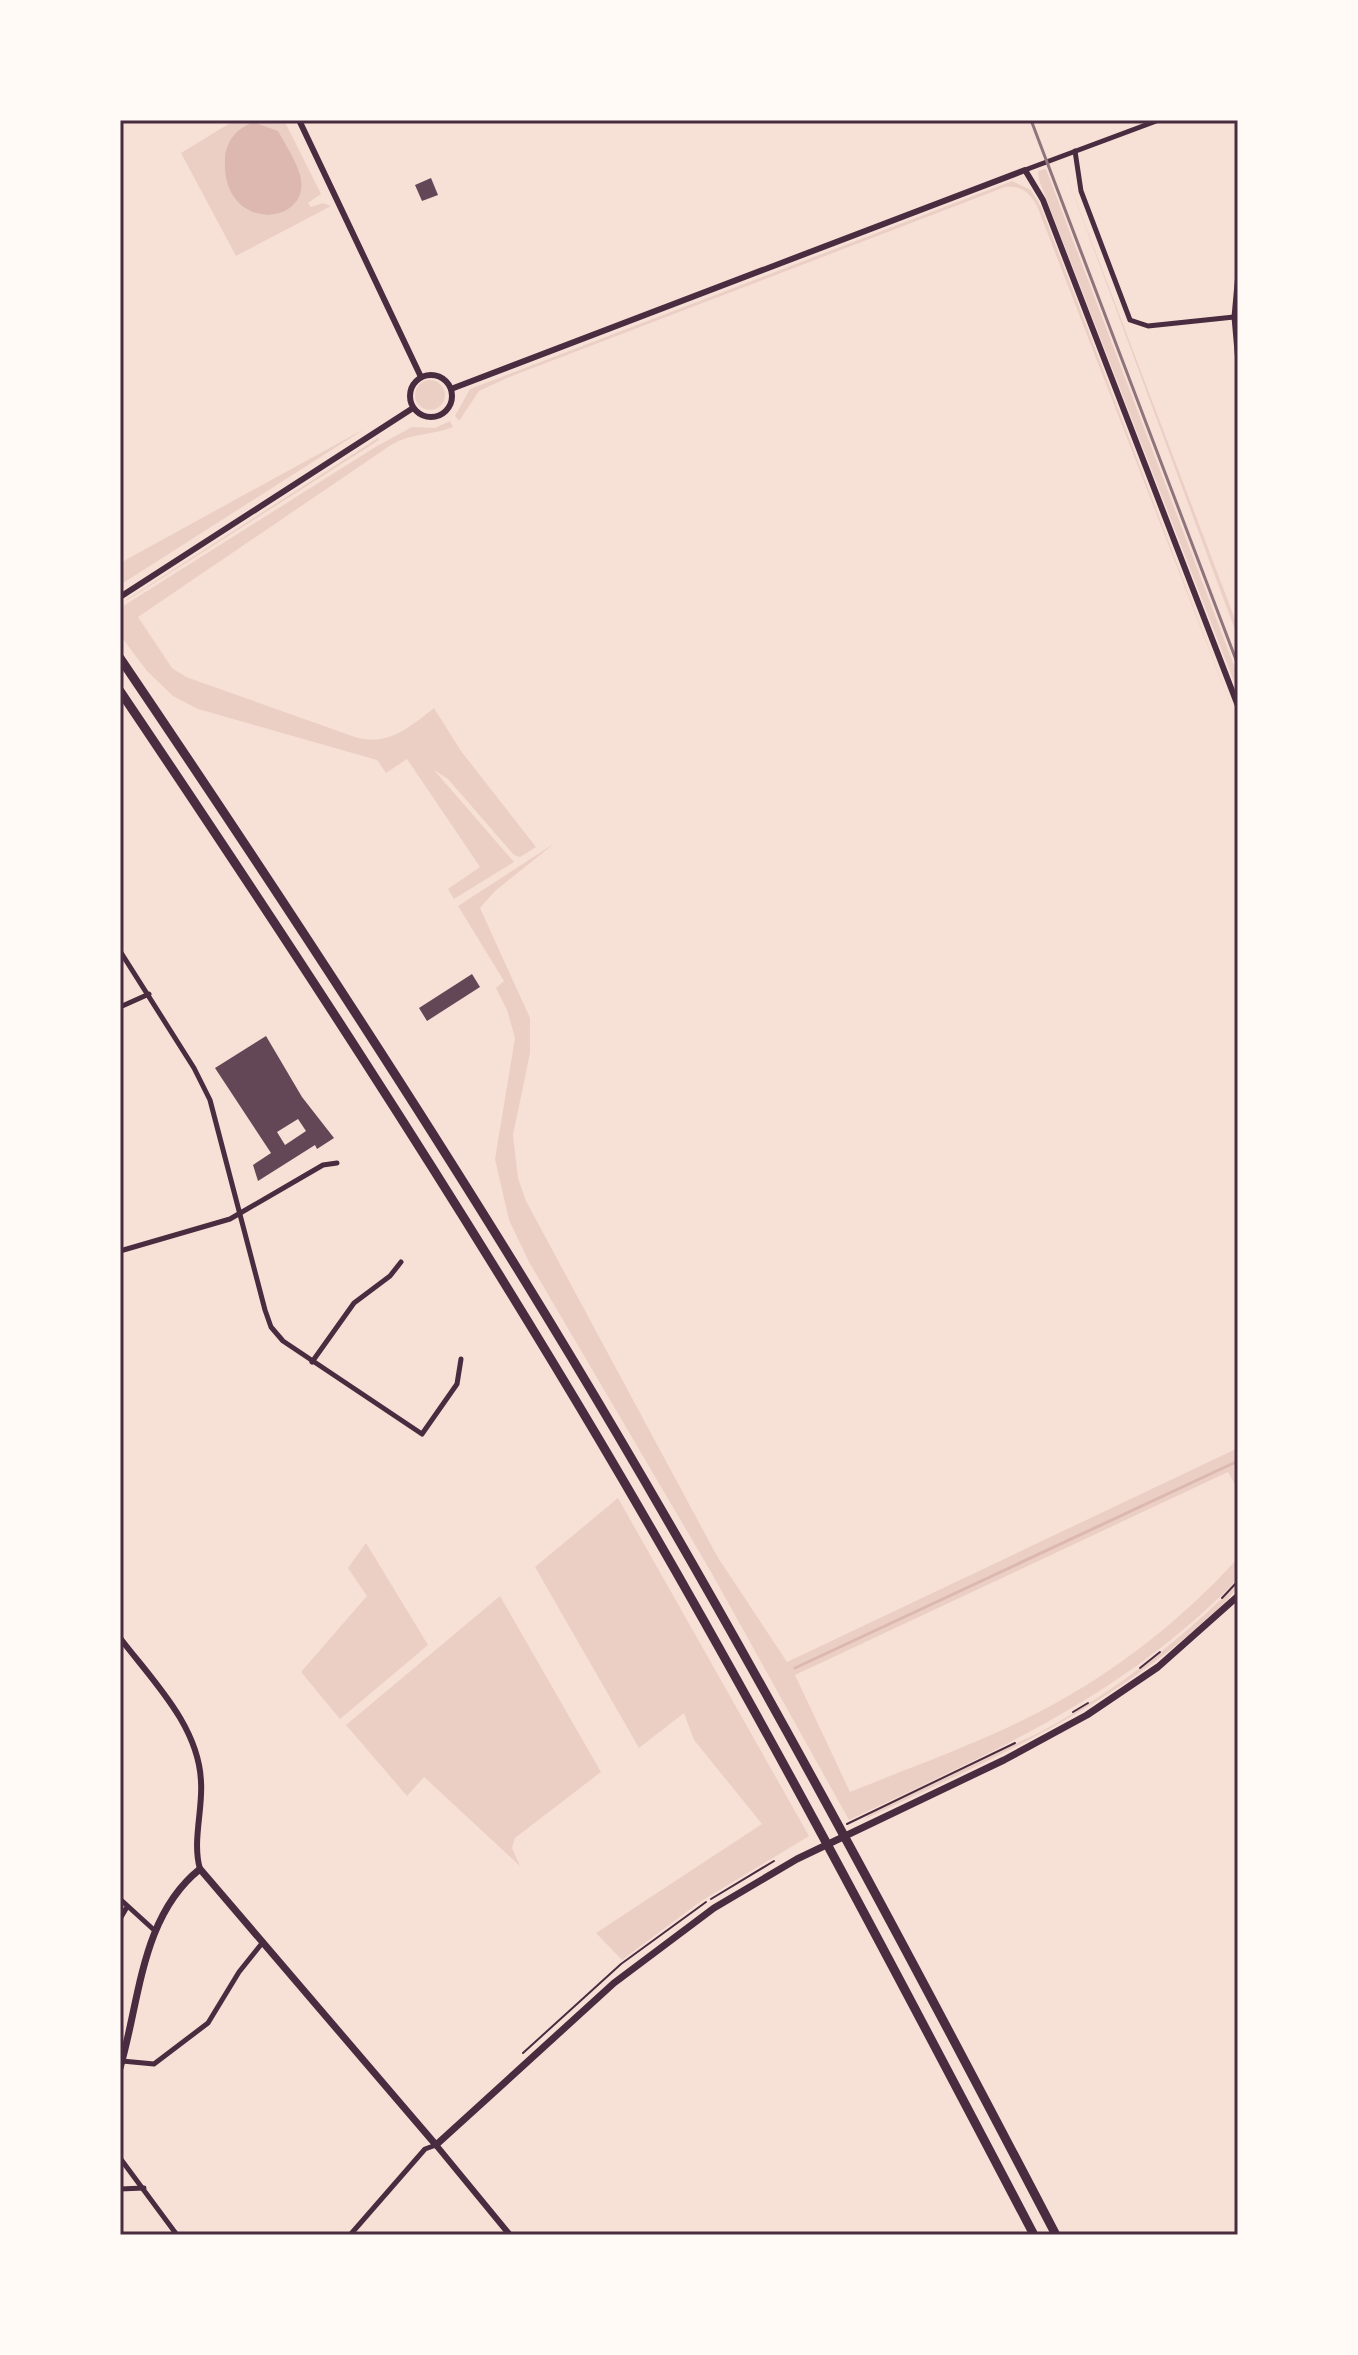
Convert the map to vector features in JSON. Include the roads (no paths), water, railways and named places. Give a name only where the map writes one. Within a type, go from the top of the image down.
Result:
[{"type":"highway","points":[[120,658],[340,986],[592,1391],[852,1847],[1056,2235]]},
{"type":"highway","points":[[120,691],[325,997],[598,1438],[823,1837],[1034,2235]]},
{"type":"main road","points":[[121,2064],[154,1930],[186,1883],[200,1869],[265,1940],[332,2026],[436,2145],[635,1966],[728,1899],[875,1815],[1004,1760],[1087,1715],[1158,1667],[1238,1596]]},
{"type":"street","points":[[299,120],[421,377]]},
{"type":"street","points":[[451,389],[1159,120]]},
{"type":"street","points":[[1075,151],[1081,191],[1130,320],[1148,326],[1236,321]]},
{"type":"street","points":[[1025,170],[1043,200],[1238,706]]},
{"type":"street","points":[[1238,273],[1238,363]]},
{"type":"street","points":[[439,376],[451,389],[451,403],[442,414],[423,416],[413,408],[411,387],[421,377],[439,376]]},
{"type":"street","points":[[120,597],[413,408]]},
{"type":"street","points":[[120,951],[149,994],[210,1100],[271,1327],[283,1341],[312,1362],[422,1434],[457,1384],[461,1359]]},
{"type":"street","points":[[120,1007],[149,994]]},
{"type":"street","points":[[120,1251],[240,1215],[323,1165],[337,1163]]},
{"type":"street","points":[[312,1362],[359,1298],[390,1276],[401,1262]]},
{"type":"street","points":[[120,1638],[184,1725],[195,1749],[201,1780],[200,1869]]},
{"type":"street","points":[[120,1899],[154,1930]]},
{"type":"street","points":[[120,1919],[127,1907]]},
{"type":"street","points":[[121,2064],[154,2064],[204,2027],[265,1940]]},
{"type":"street","points":[[350,2235],[425,2149],[436,2145],[510,2235]]},
{"type":"street","points":[[120,2158],[177,2235]]},
{"type":"street","points":[[120,2189],[145,2188]]},
{"type":"waterway","points":[[795,1668],[1238,1461]]},
{"type":"railway","points":[[1031,120],[1238,665]]}]
